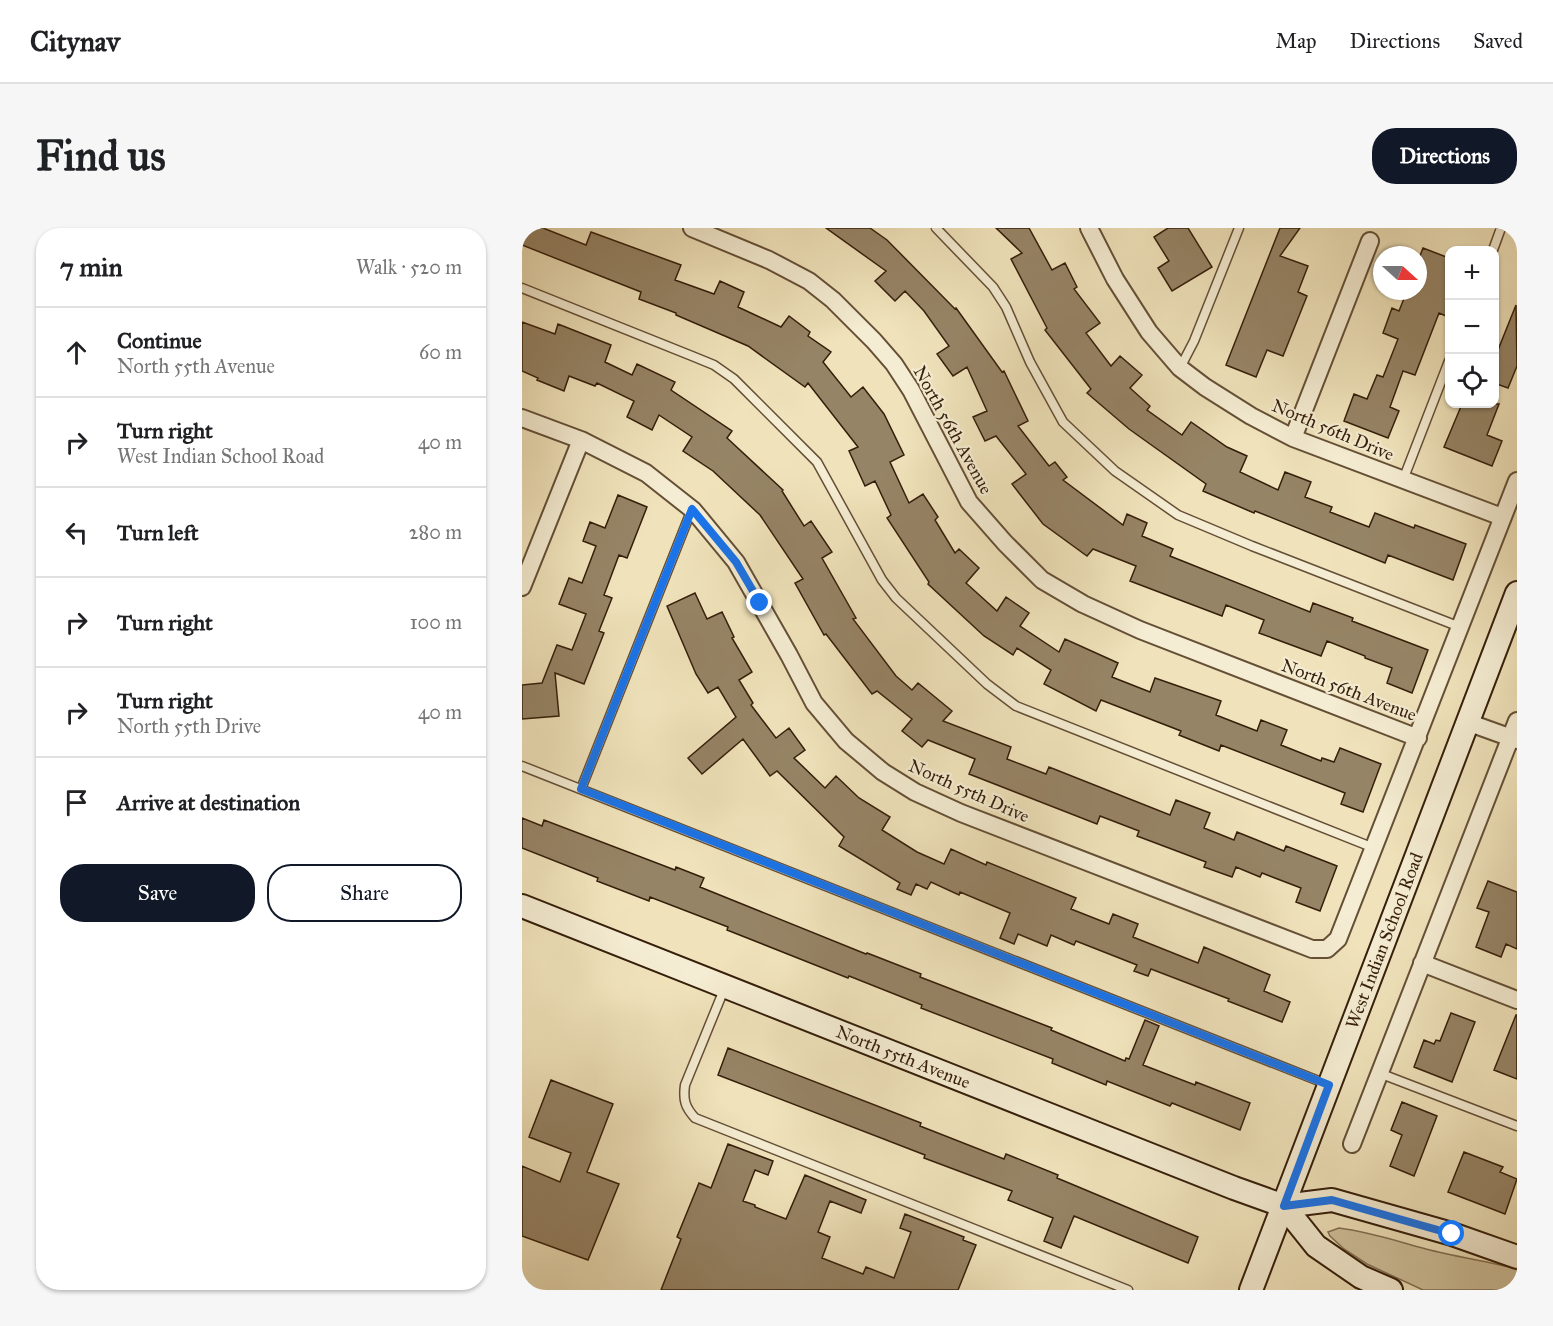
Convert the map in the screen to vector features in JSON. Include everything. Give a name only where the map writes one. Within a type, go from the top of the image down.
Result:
[{"type":"street","name":"North 56th Avenue","points":[[692,228],[769,260],[809,281],[833,300],[874,341],[894,364],[911,390],[969,502],[1042,580],[1083,604],[1140,630],[1418,738]]},
{"type":"street","name":"North 56th Drive","points":[[1089,228],[1115,279],[1149,332],[1180,368],[1205,387],[1293,438],[1502,518]]},
{"type":"street","points":[[1293,438],[1370,241]]},
{"type":"street","name":"North 55th Drive","points":[[522,418],[581,440],[646,473],[692,509],[736,562],[814,703],[846,741],[883,772],[915,792],[961,813],[1312,949],[1327,949],[1338,939],[1374,848]]},
{"type":"street","points":[[522,587],[581,440]]},
{"type":"street","points":[[1374,848],[1517,481]]},
{"type":"street","name":"West Indian School Road","points":[[1251,1290],[1517,593]]},
{"type":"street","points":[[1352,1144],[1422,963],[1514,739],[1517,721]]},
{"type":"street","points":[[1467,722],[1514,739]]},
{"type":"street","name":"North 55th Avenue","points":[[522,906],[1284,1206],[1332,1200],[1452,1234],[1517,1257]]},
{"type":"street","points":[[1422,963],[1517,1000]]},
{"type":"street","points":[[1284,1206],[1316,1246],[1362,1277],[1391,1290]]},
{"type":"lane","points":[[936,228],[993,287],[1006,307],[1030,362],[1063,422],[1115,471],[1178,514],[1252,546],[1461,627]]},
{"type":"lane","points":[[1180,368],[1194,341],[1239,228]]},
{"type":"lane","points":[[1494,246],[1501,228]]},
{"type":"lane","points":[[522,288],[714,365],[734,379],[817,462],[882,580],[896,598],[987,684],[1016,706],[1374,848]]},
{"type":"lane","points":[[1403,480],[1445,371]]},
{"type":"lane","points":[[581,789],[692,509]]},
{"type":"lane","points":[[522,766],[1329,1085]]},
{"type":"lane","points":[[725,985],[685,1085],[683,1097],[686,1108],[695,1118],[1128,1290]]},
{"type":"lane","points":[[1379,1073],[1517,1126]]},
{"type":"shaded area","points":[[1339,1228],[1517,1269],[1517,1290],[1423,1290],[1367,1264],[1344,1249],[1328,1232]]},
{"type":"building","points":[[522,228],[543,228],[586,245],[591,232],[681,265],[675,280],[714,294],[720,281],[744,292],[738,307],[781,327],[789,316],[810,332],[808,336],[831,352],[823,362],[851,397],[863,387],[884,414],[904,455],[890,462],[909,503],[923,494],[938,517],[935,520],[955,553],[959,549],[979,568],[966,583],[997,611],[1006,597],[1029,613],[1020,626],[1059,652],[1065,639],[1118,663],[1112,677],[1150,692],[1155,678],[1221,701],[1216,715],[1257,731],[1261,720],[1287,730],[1281,745],[1321,761],[1322,758],[1334,762],[1340,748],[1381,764],[1363,812],[1341,804],[1345,793],[1221,745],[1219,751],[1179,735],[1181,731],[1101,700],[1096,711],[1044,684],[1051,670],[1017,648],[1013,655],[984,636],[928,584],[929,582],[887,518],[891,515],[875,481],[865,486],[849,451],[858,447],[808,383],[805,387],[748,346],[639,299],[641,292],[522,245]]},
{"type":"building","points":[[826,228],[870,228],[887,240],[956,308],[1002,372],[1004,371],[1028,421],[1018,426],[1049,466],[1055,462],[1067,477],[1063,480],[1123,525],[1127,514],[1147,523],[1142,536],[1173,549],[1170,556],[1310,612],[1313,603],[1353,618],[1352,621],[1428,650],[1412,693],[1387,683],[1392,668],[1365,658],[1365,656],[1327,641],[1321,656],[1259,633],[1264,620],[1226,605],[1222,616],[1130,581],[1136,566],[1093,549],[1087,556],[1043,524],[1012,484],[1026,474],[996,436],[985,441],[973,417],[987,411],[967,367],[953,376],[937,354],[949,346],[924,311],[905,291],[895,301],[875,281],[886,271]]},
{"type":"building","points":[[996,228],[1029,228],[1052,270],[1065,263],[1077,287],[1074,289],[1100,323],[1086,333],[1111,366],[1120,356],[1142,375],[1130,388],[1150,406],[1147,410],[1182,435],[1191,422],[1227,447],[1247,456],[1240,472],[1278,490],[1285,472],[1311,482],[1305,497],[1332,507],[1330,512],[1369,527],[1375,513],[1466,544],[1453,580],[1388,555],[1385,563],[1203,491],[1206,484],[1129,429],[1087,393],[1091,389],[1045,330],[1047,328],[1011,259],[1022,253]]},
{"type":"building","points":[[1168,228],[1188,228],[1212,267],[1172,291],[1158,268],[1169,261],[1154,237]]},
{"type":"building","points":[[1280,228],[1300,228],[1280,256],[1308,266],[1298,292],[1307,296],[1283,356],[1267,350],[1256,377],[1226,365]]},
{"type":"building","points":[[1427,250],[1445,256],[1445,316],[1439,313],[1415,375],[1403,371],[1390,407],[1399,411],[1388,438],[1344,421],[1354,394],[1367,399],[1377,375],[1383,377],[1398,339],[1383,333],[1392,308],[1399,311],[1403,300],[1427,300]]},
{"type":"building","points":[[1516,305],[1517,366],[1508,388],[1499,385],[1499,348]]},
{"type":"building","points":[[522,322],[555,334],[558,324],[611,345],[605,362],[632,375],[637,364],[675,382],[671,390],[732,431],[727,438],[783,490],[804,526],[811,521],[832,552],[822,558],[856,618],[853,619],[896,676],[912,690],[918,683],[952,711],[943,721],[1011,747],[1007,759],[1046,774],[1049,767],[1170,815],[1176,800],[1210,813],[1204,828],[1234,840],[1237,832],[1284,851],[1286,846],[1337,866],[1320,911],[1296,902],[1301,888],[1262,873],[1260,877],[1236,867],[1232,877],[1204,867],[1206,862],[1137,836],[1139,831],[1100,816],[1097,824],[969,774],[975,759],[928,740],[922,747],[902,731],[912,719],[877,691],[872,694],[826,634],[824,635],[795,583],[803,579],[760,515],[713,471],[683,451],[692,437],[659,415],[652,430],[627,417],[634,401],[597,383],[595,386],[569,376],[564,391],[522,371]]},
{"type":"building","points":[[1460,408],[1497,408],[1487,435],[1502,441],[1492,466],[1444,447]]},
{"type":"building","points":[[618,495],[647,507],[627,558],[619,555],[604,595],[612,598],[599,631],[604,633],[584,684],[555,673],[559,716],[522,719],[522,685],[542,683],[557,645],[572,650],[586,614],[559,604],[569,578],[582,583],[596,546],[583,541],[590,522],[605,528]]},
{"type":"building","points":[[695,593],[707,619],[722,612],[734,637],[732,638],[752,672],[739,680],[753,703],[751,705],[776,738],[789,728],[805,750],[794,758],[825,788],[836,776],[859,798],[890,817],[882,830],[917,852],[944,864],[951,849],[986,865],[987,862],[1076,898],[1071,909],[1109,924],[1113,914],[1138,924],[1133,937],[1198,963],[1204,947],[1270,975],[1264,991],[1290,1002],[1282,1022],[1151,969],[1148,976],[1134,971],[1137,965],[1076,941],[1074,945],[1051,935],[1047,946],[1018,934],[1014,944],[1000,938],[1010,913],[960,892],[959,895],[931,882],[927,889],[916,884],[911,895],[897,889],[900,883],[839,846],[844,837],[777,771],[770,776],[743,739],[702,774],[688,758],[736,717],[718,687],[708,693],[696,674],[667,606]]},
{"type":"building","points":[[522,818],[542,826],[544,820],[675,870],[676,867],[704,878],[700,887],[921,974],[920,977],[1052,1028],[1051,1030],[1125,1061],[1126,1058],[1129,1059],[1145,1020],[1159,1026],[1143,1065],[1250,1103],[1240,1130],[1172,1103],[1170,1106],[1107,1081],[1106,1085],[1052,1063],[1053,1059],[921,1008],[922,1005],[849,976],[848,978],[727,930],[728,927],[650,897],[649,901],[597,881],[598,878],[522,848]]},
{"type":"building","points":[[1488,881],[1517,892],[1517,949],[1506,944],[1501,957],[1476,947],[1489,912],[1477,908]]},
{"type":"building","points":[[1451,1013],[1475,1022],[1452,1082],[1414,1067],[1424,1040],[1434,1044],[1436,1040],[1440,1041]]},
{"type":"building","points":[[1517,1015],[1517,1079],[1494,1070]]},
{"type":"building","points":[[728,1048],[921,1123],[920,1126],[1004,1159],[1006,1154],[1198,1237],[1188,1263],[1074,1216],[1061,1248],[1044,1241],[1053,1218],[1008,1200],[1012,1191],[718,1075]]},
{"type":"building","points":[[551,1080],[613,1104],[587,1172],[619,1184],[588,1260],[522,1236],[522,1166],[560,1182],[571,1153],[529,1137]]},
{"type":"building","points":[[1402,1102],[1437,1116],[1414,1176],[1390,1166],[1402,1135],[1391,1130]]},
{"type":"building","points":[[728,1144],[773,1161],[768,1175],[755,1170],[743,1201],[755,1207],[786,1219],[805,1175],[866,1200],[861,1213],[830,1201],[818,1232],[830,1237],[822,1258],[863,1274],[866,1267],[894,1278],[911,1232],[900,1228],[905,1214],[964,1237],[963,1240],[976,1245],[958,1290],[661,1290],[681,1239],[677,1237],[699,1183],[711,1188]]},
{"type":"building","points":[[1464,1152],[1503,1167],[1500,1172],[1517,1179],[1505,1214],[1448,1192]]},
{"type":"route","points":[[760,603],[736,562],[692,509],[581,789],[1329,1085],[1284,1206],[1332,1200],[1452,1234]]}]
